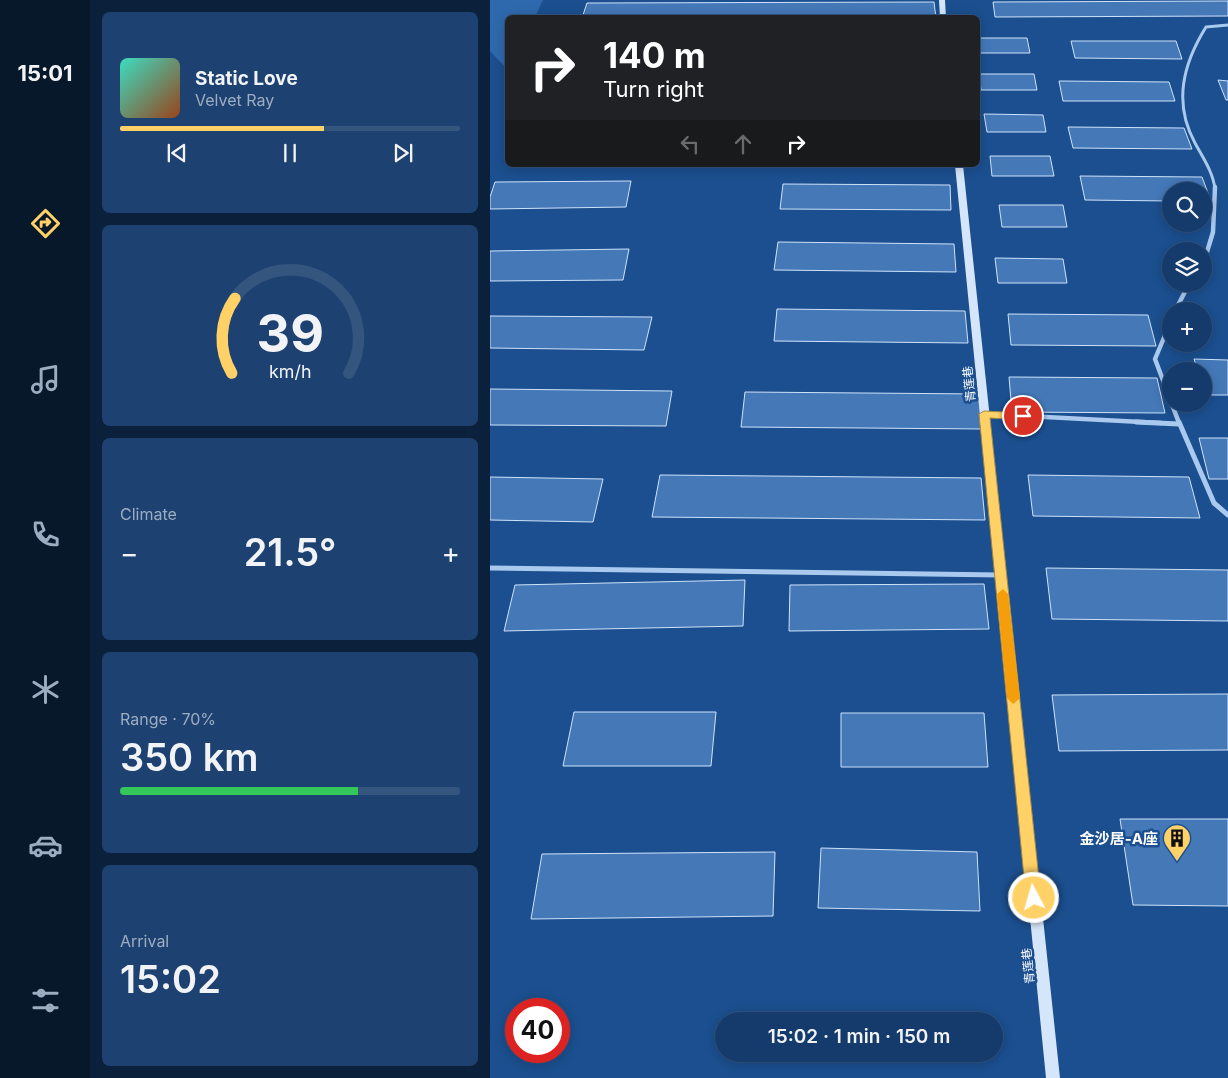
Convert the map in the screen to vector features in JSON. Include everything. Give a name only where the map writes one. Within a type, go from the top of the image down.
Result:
[{"type":"street","points":[[942,0],[943,15]]},
{"type":"street","points":[[1210,242],[1216,222],[1213,178],[1185,120],[1182,88],[1192,47],[1206,27],[1228,25]]},
{"type":"street","name":"青莲巷","points":[[959,167],[1053,1078]]},
{"type":"street","points":[[1162,342],[1155,359],[1179,424],[1214,503],[1228,515]]},
{"type":"street","points":[[984,414],[1179,424]]},
{"type":"street","points":[[490,568],[1000,575]]},
{"type":"shaded area","points":[[490,0],[543,0],[536,15],[505,15],[505,67],[490,51]]},
{"type":"building","points":[[1228,1],[1228,16],[995,17],[993,2]]},
{"type":"building","points":[[934,2],[936,15],[583,15],[587,3]]},
{"type":"building","points":[[980,38],[1027,38],[1030,53],[980,53]]},
{"type":"building","points":[[1071,41],[1176,41],[1182,59],[1075,58]]},
{"type":"building","points":[[980,74],[1034,74],[1037,90],[981,90]]},
{"type":"building","points":[[1218,80],[1228,81],[1228,100],[1226,100]]},
{"type":"building","points":[[1059,81],[1169,82],[1175,101],[1063,101]]},
{"type":"building","points":[[984,114],[1043,115],[1046,132],[987,132]]},
{"type":"building","points":[[1068,127],[1184,128],[1192,149],[1073,148]]},
{"type":"building","points":[[990,156],[1050,156],[1054,176],[992,176]]},
{"type":"building","points":[[1080,176],[1202,177],[1204,182],[1162,182],[1162,201],[1085,200]]},
{"type":"building","points":[[631,181],[626,207],[490,209],[490,197],[495,182]]},
{"type":"building","points":[[783,184],[950,185],[951,210],[780,209]]},
{"type":"building","points":[[999,205],[1063,205],[1067,227],[1002,227]]},
{"type":"building","points":[[778,242],[954,244],[956,272],[774,270]]},
{"type":"building","points":[[629,249],[623,280],[490,281],[490,251]]},
{"type":"building","points":[[995,258],[1063,259],[1067,283],[998,283]]},
{"type":"building","points":[[777,309],[965,311],[968,343],[774,341]]},
{"type":"building","points":[[1008,314],[1148,315],[1156,346],[1011,345]]},
{"type":"building","points":[[490,316],[652,317],[644,350],[490,348]]},
{"type":"building","points":[[1194,359],[1228,360],[1228,395],[1212,395],[1212,362],[1195,362]]},
{"type":"building","points":[[1009,377],[1157,378],[1162,400],[1162,412],[1165,413],[1012,412]]},
{"type":"building","points":[[490,389],[672,391],[666,426],[490,425]]},
{"type":"building","points":[[745,392],[982,394],[985,429],[741,427]]},
{"type":"building","points":[[1199,438],[1228,438],[1228,479],[1209,479]]},
{"type":"building","points":[[660,475],[981,478],[985,520],[652,517]]},
{"type":"building","points":[[1028,475],[1189,477],[1200,518],[1033,516]]},
{"type":"building","points":[[490,477],[603,479],[593,522],[490,520]]},
{"type":"building","points":[[1046,568],[1228,570],[1228,621],[1052,619]]},
{"type":"building","points":[[745,580],[743,626],[504,631],[515,585]]},
{"type":"building","points":[[984,584],[989,629],[789,631],[790,585]]},
{"type":"building","points":[[1228,694],[1228,750],[1059,751],[1052,695]]},
{"type":"building","points":[[574,712],[716,712],[711,766],[563,766]]},
{"type":"building","points":[[841,713],[984,713],[988,767],[841,767]]},
{"type":"building","name":"金沙居-A座","points":[[1120,819],[1228,819],[1228,906],[1133,905]]},
{"type":"building","points":[[821,848],[977,852],[980,911],[818,908]]},
{"type":"building","points":[[775,852],[773,916],[531,919],[542,854]]},
{"type":"slow traffic","points":[[1003,594],[1013,698]]},
{"type":"place","name":"金沙居-A座","points":[[1177,862]]},
{"type":"route","points":[[1023,416],[984,414],[1034,898]]}]
